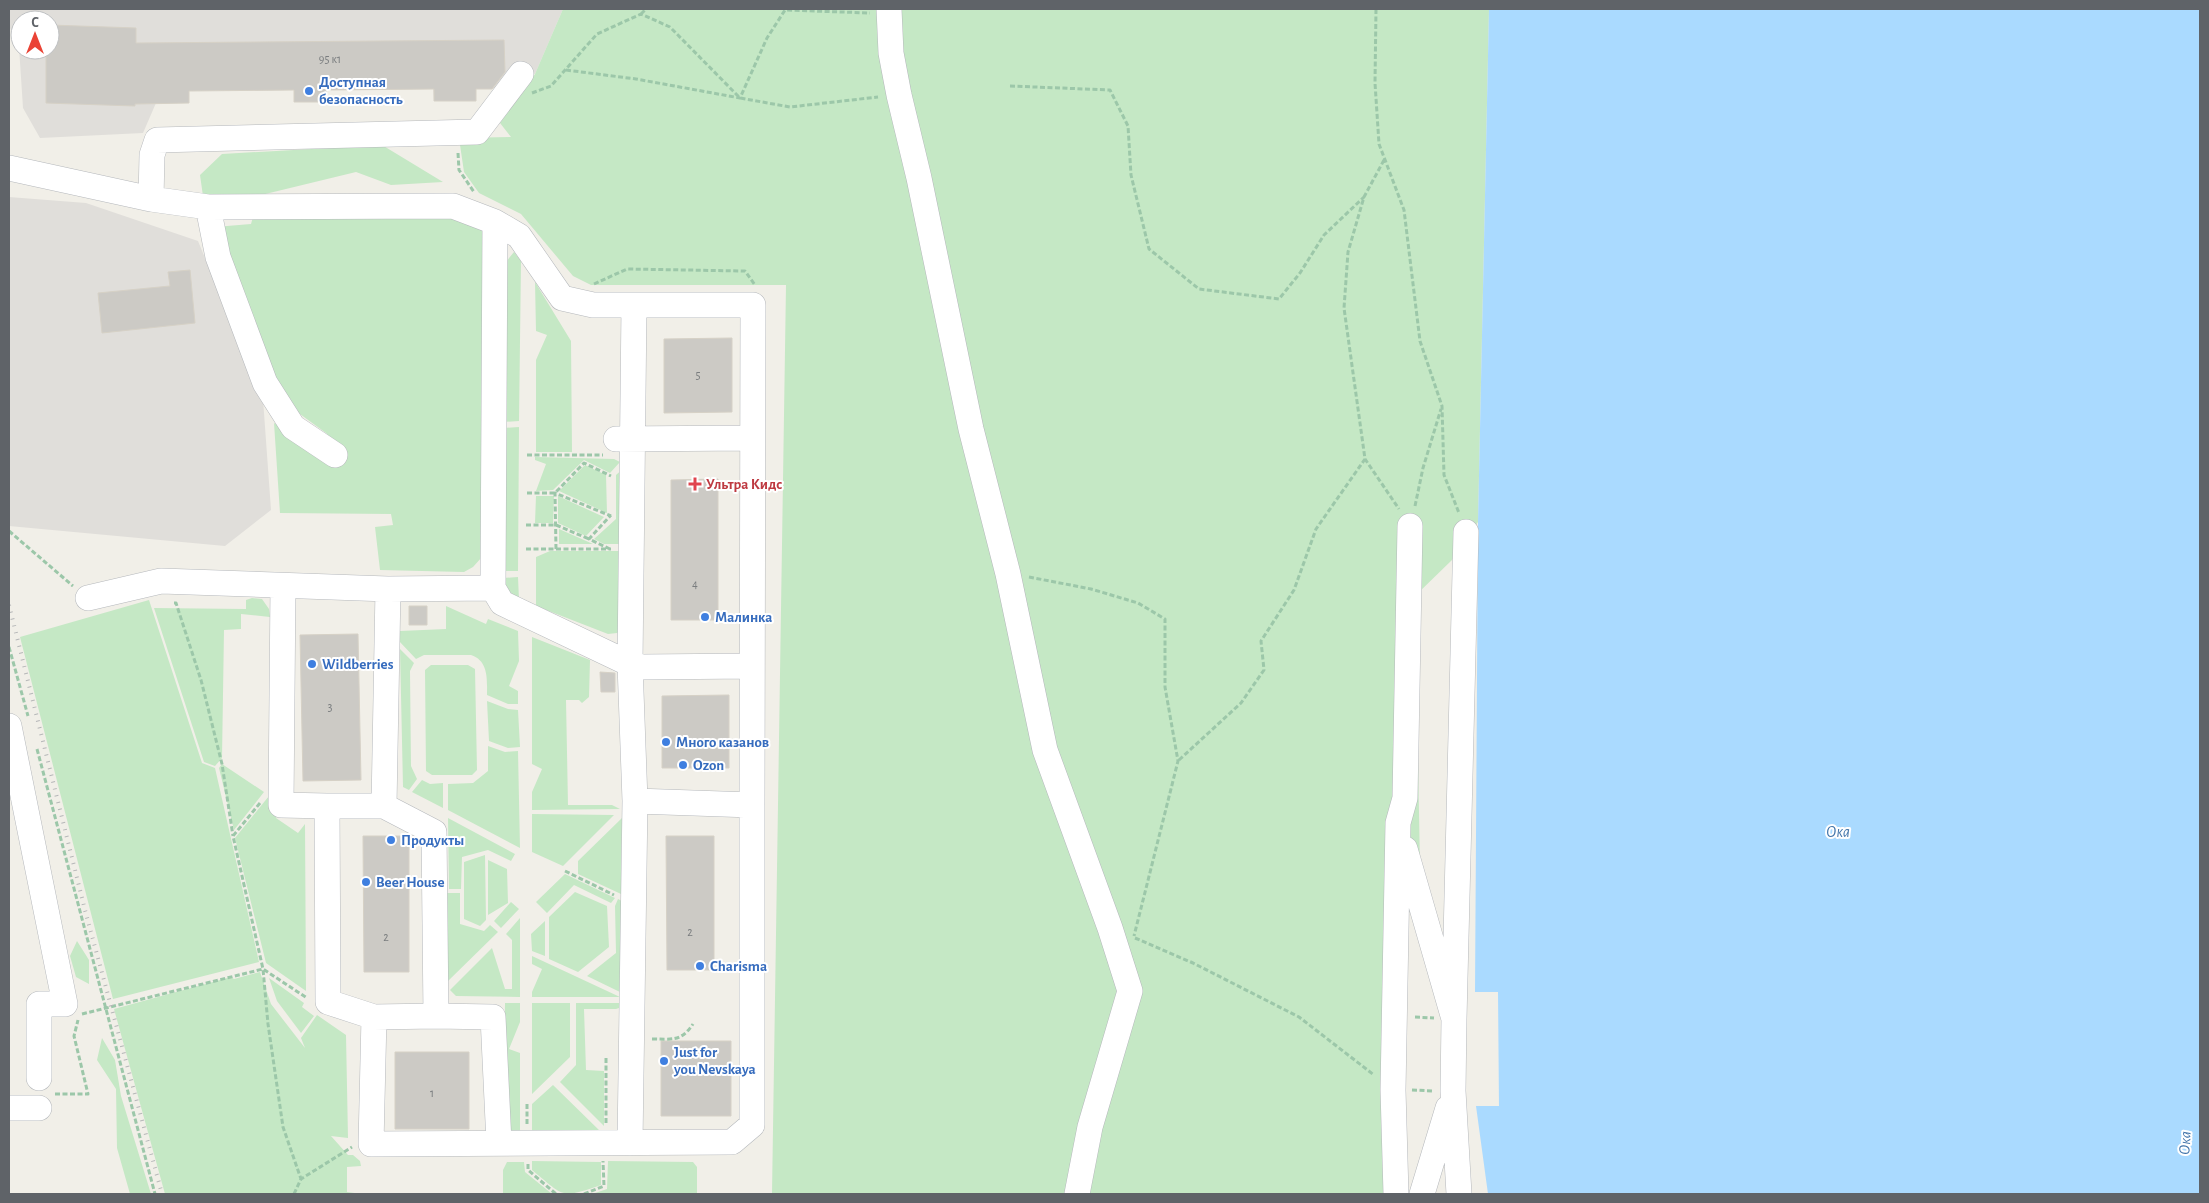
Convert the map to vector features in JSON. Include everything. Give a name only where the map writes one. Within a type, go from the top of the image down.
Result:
[{"type":"lane","points":[[889,11],[891,53],[899,95],[919,178],[971,429],[1008,574],[1045,750],[1110,928],[1130,991],[1090,1127],[1077,1194]]},
{"type":"lane","points":[[151,199],[152,155],[156,140],[477,132],[521,74]]},
{"type":"lane","points":[[9,168],[151,199],[208,207],[453,206],[495,222],[519,236],[562,298],[593,304],[634,306],[753,305],[752,1125],[732,1142],[371,1144],[374,1017]]},
{"type":"lane","points":[[208,207],[218,257],[265,382],[293,427],[335,455]]},
{"type":"lane","points":[[495,222],[493,588],[502,603],[630,664],[642,667],[752,666]]},
{"type":"lane","points":[[630,1143],[635,801],[619,444],[634,306]]},
{"type":"lane","points":[[619,444],[752,438]]},
{"type":"lane","points":[[1396,1194],[1393,1090],[1398,823],[1405,798],[1410,526]]},
{"type":"lane","points":[[1459,1194],[1453,1091],[1466,532]]},
{"type":"lane","points":[[88,598],[161,581],[388,590],[493,588]]},
{"type":"lane","points":[[283,586],[281,805],[384,806],[434,832],[436,1016]]},
{"type":"lane","points":[[384,806],[388,590]]},
{"type":"lane","points":[[20,725],[66,1004],[39,1004],[39,1078]]},
{"type":"lane","points":[[635,801],[752,805]]},
{"type":"lane","points":[[327,806],[328,1002],[374,1017],[492,1017],[499,1143]]},
{"type":"lane","points":[[1398,823],[1454,1019]]},
{"type":"lane","points":[[1422,1194],[1453,1091]]},
{"type":"lane","points":[[9,1108],[39,1108]]},
{"type":"path","points":[[497,106],[551,86],[597,34],[641,14],[646,9]]},
{"type":"path","points":[[1376,9],[1375,83],[1378,144],[1404,210],[1420,341],[1442,406],[1444,475],[1466,532]]},
{"type":"path","points":[[740,98],[767,38],[785,10],[889,11]]},
{"type":"path","points":[[641,14],[670,27],[740,98]]},
{"type":"path","points":[[565,70],[636,79],[790,107],[899,95]]},
{"type":"path","points":[[1010,86],[1110,90],[1128,126],[1130,175],[1149,249],[1199,289],[1279,299],[1300,273],[1324,234],[1364,197]]},
{"type":"path","points":[[458,132],[458,170],[495,222]]},
{"type":"path","points":[[1385,160],[1364,197],[1348,252],[1344,308],[1365,459],[1410,526]]},
{"type":"path","points":[[562,298],[627,269],[745,271],[758,290]]},
{"type":"path","points":[[1410,526],[1423,468],[1442,406]]},
{"type":"path","points":[[527,455],[619,444]]},
{"type":"path","points":[[1178,761],[1241,703],[1264,670],[1262,641],[1294,590],[1316,530],[1365,459]]},
{"type":"path","points":[[556,549],[555,493],[584,463],[611,476]]},
{"type":"path","points":[[611,484],[611,476],[618,469]]},
{"type":"path","points":[[527,493],[555,493],[611,516]]},
{"type":"path","points":[[588,539],[611,516],[611,508]]},
{"type":"path","points":[[526,525],[556,525],[611,549]]},
{"type":"path","points":[[9,531],[88,598]]},
{"type":"path","points":[[526,549],[620,549]]},
{"type":"path","points":[[1008,574],[1091,589],[1138,604],[1164,620],[1166,687],[1178,761],[1134,938]]},
{"type":"path","points":[[168,601],[176,604],[201,680],[222,764],[233,836],[263,969],[268,1024],[283,1127],[301,1179]]},
{"type":"path","points":[[9,647],[20,725]]},
{"type":"path","points":[[35,743],[155,1194]]},
{"type":"path","points":[[233,836],[281,778]]},
{"type":"path","points":[[1110,928],[1193,963],[1299,1017],[1393,1090],[1453,1091]]},
{"type":"path","points":[[88,1094],[74,1036],[79,1015],[263,969],[311,1000]]},
{"type":"path","points":[[1395,1016],[1454,1019]]},
{"type":"path","points":[[644,1039],[677,1039],[687,1034],[693,1024]]},
{"type":"path","points":[[606,1058],[606,1127]]},
{"type":"path","points":[[294,1194],[301,1179],[371,1135]]},
{"type":"path","points":[[528,1158],[528,1170],[556,1194]]},
{"type":"path","points":[[584,1194],[604,1186],[604,1158],[594,1158]]},
{"type":"shaded area","points":[[9,9],[563,9],[535,74],[505,74],[505,88],[476,89],[476,101],[434,101],[433,89],[327,90],[326,102],[294,102],[294,90],[189,91],[189,103],[156,103],[143,133],[40,138],[23,108],[20,60],[60,60],[60,10],[10,10],[10,28]]},
{"type":"shaded area","points":[[9,197],[86,203],[198,241],[263,399],[271,510],[225,546],[9,526]]},
{"type":"green space","points":[[563,9],[1489,9],[1478,522],[1452,560],[1415,596],[1420,866],[1396,805],[1385,822],[1385,1194],[772,1194],[786,285],[591,285],[573,276],[521,214],[479,193],[464,172],[459,138],[511,137],[500,123],[535,74]]},
{"type":"green space","points":[[382,145],[443,182],[391,185],[356,172],[237,201],[203,196],[200,175],[222,154]]},
{"type":"green space","points":[[440,213],[473,221],[485,234],[482,557],[473,567],[464,572],[380,570],[375,527],[393,525],[391,514],[280,513],[274,423],[339,463],[343,452],[326,433],[293,409],[270,379],[215,227],[251,224],[253,217]]},
{"type":"green space","points":[[514,252],[521,261],[519,421],[503,422],[505,263]]},
{"type":"green space","points":[[535,282],[571,341],[572,452],[536,452],[536,360],[547,335],[536,331]]},
{"type":"green space","points":[[519,427],[518,571],[504,571],[503,428]]},
{"type":"green space","points":[[535,457],[614,459],[620,462],[610,473],[584,460],[553,490],[536,491],[546,464],[535,460]]},
{"type":"green space","points":[[585,465],[606,475],[607,513],[559,491]]},
{"type":"green space","points":[[625,467],[625,544],[604,544],[594,539],[616,519],[616,475]]},
{"type":"green space","points":[[536,496],[554,496],[553,523],[535,523]]},
{"type":"green space","points":[[558,496],[604,517],[586,536],[558,523]]},
{"type":"green space","points":[[559,529],[593,544],[559,544]]},
{"type":"green space","points":[[550,551],[625,551],[623,629],[617,633],[608,634],[536,606],[536,557]]},
{"type":"green space","points":[[518,577],[519,600],[506,594],[503,578]]},
{"type":"green space","points":[[252,598],[262,599],[269,609],[270,617],[241,614],[241,629],[224,630],[222,758],[215,766],[204,762],[154,608],[246,609],[246,600]]},
{"type":"green space","points":[[149,600],[202,763],[215,768],[259,962],[113,999],[20,637]]},
{"type":"green space","points":[[446,606],[486,624],[488,619],[518,631],[519,661],[509,686],[518,691],[518,704],[508,704],[487,695],[486,672],[484,666],[477,658],[471,655],[424,655],[416,659],[399,641],[400,631],[446,629]]},
{"type":"green space","points":[[532,637],[590,660],[589,697],[582,703],[579,700],[566,700],[568,805],[612,805],[620,809],[532,810],[532,792],[542,769],[532,764]]},
{"type":"green space","points":[[400,649],[414,663],[410,671],[411,766],[417,779],[409,790],[403,787]]},
{"type":"green space","points":[[431,665],[468,665],[475,669],[477,770],[472,775],[432,775],[426,771],[425,670]]},
{"type":"green space","points":[[487,701],[508,709],[518,710],[520,747],[508,748],[489,741]]},
{"type":"green space","points":[[488,746],[505,752],[518,751],[520,848],[448,810],[448,784],[473,783],[488,771]]},
{"type":"green space","points":[[222,764],[264,792],[234,830],[219,768]]},
{"type":"green space","points":[[422,780],[430,784],[443,783],[443,808],[412,792]]},
{"type":"green space","points":[[269,796],[281,809],[276,818],[298,833],[305,824],[306,991],[266,963],[235,838]]},
{"type":"green space","points":[[532,814],[614,815],[563,866],[532,852]]},
{"type":"green space","points":[[448,818],[515,854],[511,861],[488,850],[462,857],[461,889],[449,889]]},
{"type":"green space","points":[[622,818],[621,894],[578,874],[578,861]]},
{"type":"green space","points":[[485,855],[486,920],[480,926],[464,919],[464,862]]},
{"type":"green space","points":[[488,860],[507,869],[508,903],[488,915]]},
{"type":"green space","points":[[565,874],[615,898],[611,903],[574,885],[547,913],[536,902]]},
{"type":"green space","points":[[575,892],[607,906],[609,947],[578,972],[549,959],[549,917]]},
{"type":"green space","points":[[447,893],[460,893],[460,924],[484,931],[490,925],[498,932],[447,982]]},
{"type":"green space","points":[[618,899],[622,901],[622,993],[587,976],[616,953],[615,906]]},
{"type":"green space","points":[[511,902],[519,909],[501,928],[494,921]]},
{"type":"green space","points":[[520,918],[520,997],[456,996],[450,990],[492,948],[505,989],[512,989],[512,940],[506,934]]},
{"type":"green space","points":[[545,921],[545,956],[532,951],[531,934]]},
{"type":"green space","points":[[77,941],[89,960],[89,984],[76,977],[70,956]]},
{"type":"green space","points":[[532,956],[620,997],[532,997],[532,992],[542,969],[532,964]]},
{"type":"green space","points":[[260,972],[271,1004],[305,1048],[301,1038],[317,1015],[346,1035],[348,1138],[331,1136],[348,1155],[353,1155],[360,1161],[361,1166],[347,1167],[347,1192],[362,1194],[165,1194],[114,1009],[231,977],[234,979]]},
{"type":"green space","points":[[269,978],[304,1003],[302,1007],[314,1016],[301,1033],[277,1001]]},
{"type":"green space","points":[[505,1003],[520,1003],[520,1022],[509,1049],[520,1053],[520,1131],[511,1131],[504,1121]]},
{"type":"green space","points":[[532,1003],[570,1003],[570,1057],[532,1094]]},
{"type":"green space","points":[[576,1003],[621,1003],[622,1007],[616,1009],[584,1009],[586,1070],[604,1071],[604,1126],[560,1082],[576,1065]]},
{"type":"green space","points":[[102,1038],[115,1060],[121,1096],[151,1194],[130,1194],[117,1148],[116,1089],[97,1060]]},
{"type":"green space","points":[[553,1085],[601,1132],[532,1131],[532,1104]]},
{"type":"green space","points":[[532,1161],[601,1162],[601,1185],[570,1194],[564,1193],[551,1186],[532,1170]]},
{"type":"green space","points":[[608,1161],[693,1162],[697,1167],[697,1194],[592,1194],[607,1189]]},
{"type":"green space","points":[[507,1162],[524,1162],[525,1172],[552,1194],[503,1194],[503,1170]]},
{"type":"water","name":"Ока","points":[[1489,9],[2200,9],[2200,1194],[1488,1194],[1476,1106],[1499,1106],[1498,992],[1475,992],[1478,522]]},
{"type":"building","points":[[60,25],[136,28],[136,43],[504,40],[505,72],[492,89],[476,89],[476,101],[434,101],[434,89],[326,90],[326,102],[294,102],[294,90],[189,91],[189,103],[135,104],[135,106],[46,103],[46,60],[60,60]]},
{"type":"building","points":[[190,270],[195,323],[102,333],[98,293],[170,286],[168,272]]},
{"type":"building","points":[[732,338],[732,412],[664,413],[664,339]]},
{"type":"building","points":[[718,479],[718,620],[671,620],[671,480]]},
{"type":"building","points":[[409,606],[427,606],[427,625],[409,625]]},
{"type":"building","points":[[358,634],[361,780],[303,781],[300,635]]},
{"type":"building","points":[[600,672],[615,673],[615,692],[601,692]]},
{"type":"building","points":[[729,695],[729,768],[662,768],[662,696]]},
{"type":"building","points":[[363,836],[409,836],[409,972],[364,972]]},
{"type":"building","points":[[666,836],[714,836],[714,970],[667,970]]},
{"type":"building","points":[[661,1041],[731,1041],[731,1116],[661,1116]]},
{"type":"building","points":[[395,1052],[469,1052],[469,1129],[395,1129]]},
{"type":"railway","points":[[9,605],[85,910],[162,1194]]},
{"type":"place","name":"Доступная безопасность","points":[[309,91]]},
{"type":"place","name":"Ультра Кидс","points":[[695,484]]},
{"type":"place","name":"Малинка","points":[[705,617]]},
{"type":"place","name":"Wildberries","points":[[312,664]]},
{"type":"place","name":"Много казанов","points":[[666,742]]},
{"type":"place","name":"Ozon","points":[[683,765]]},
{"type":"place","name":"Продукты","points":[[391,840]]},
{"type":"place","name":"Beer House","points":[[366,882]]},
{"type":"place","name":"Charisma","points":[[700,966]]},
{"type":"place","name":"Just for you Nevskaya","points":[[664,1061]]}]
